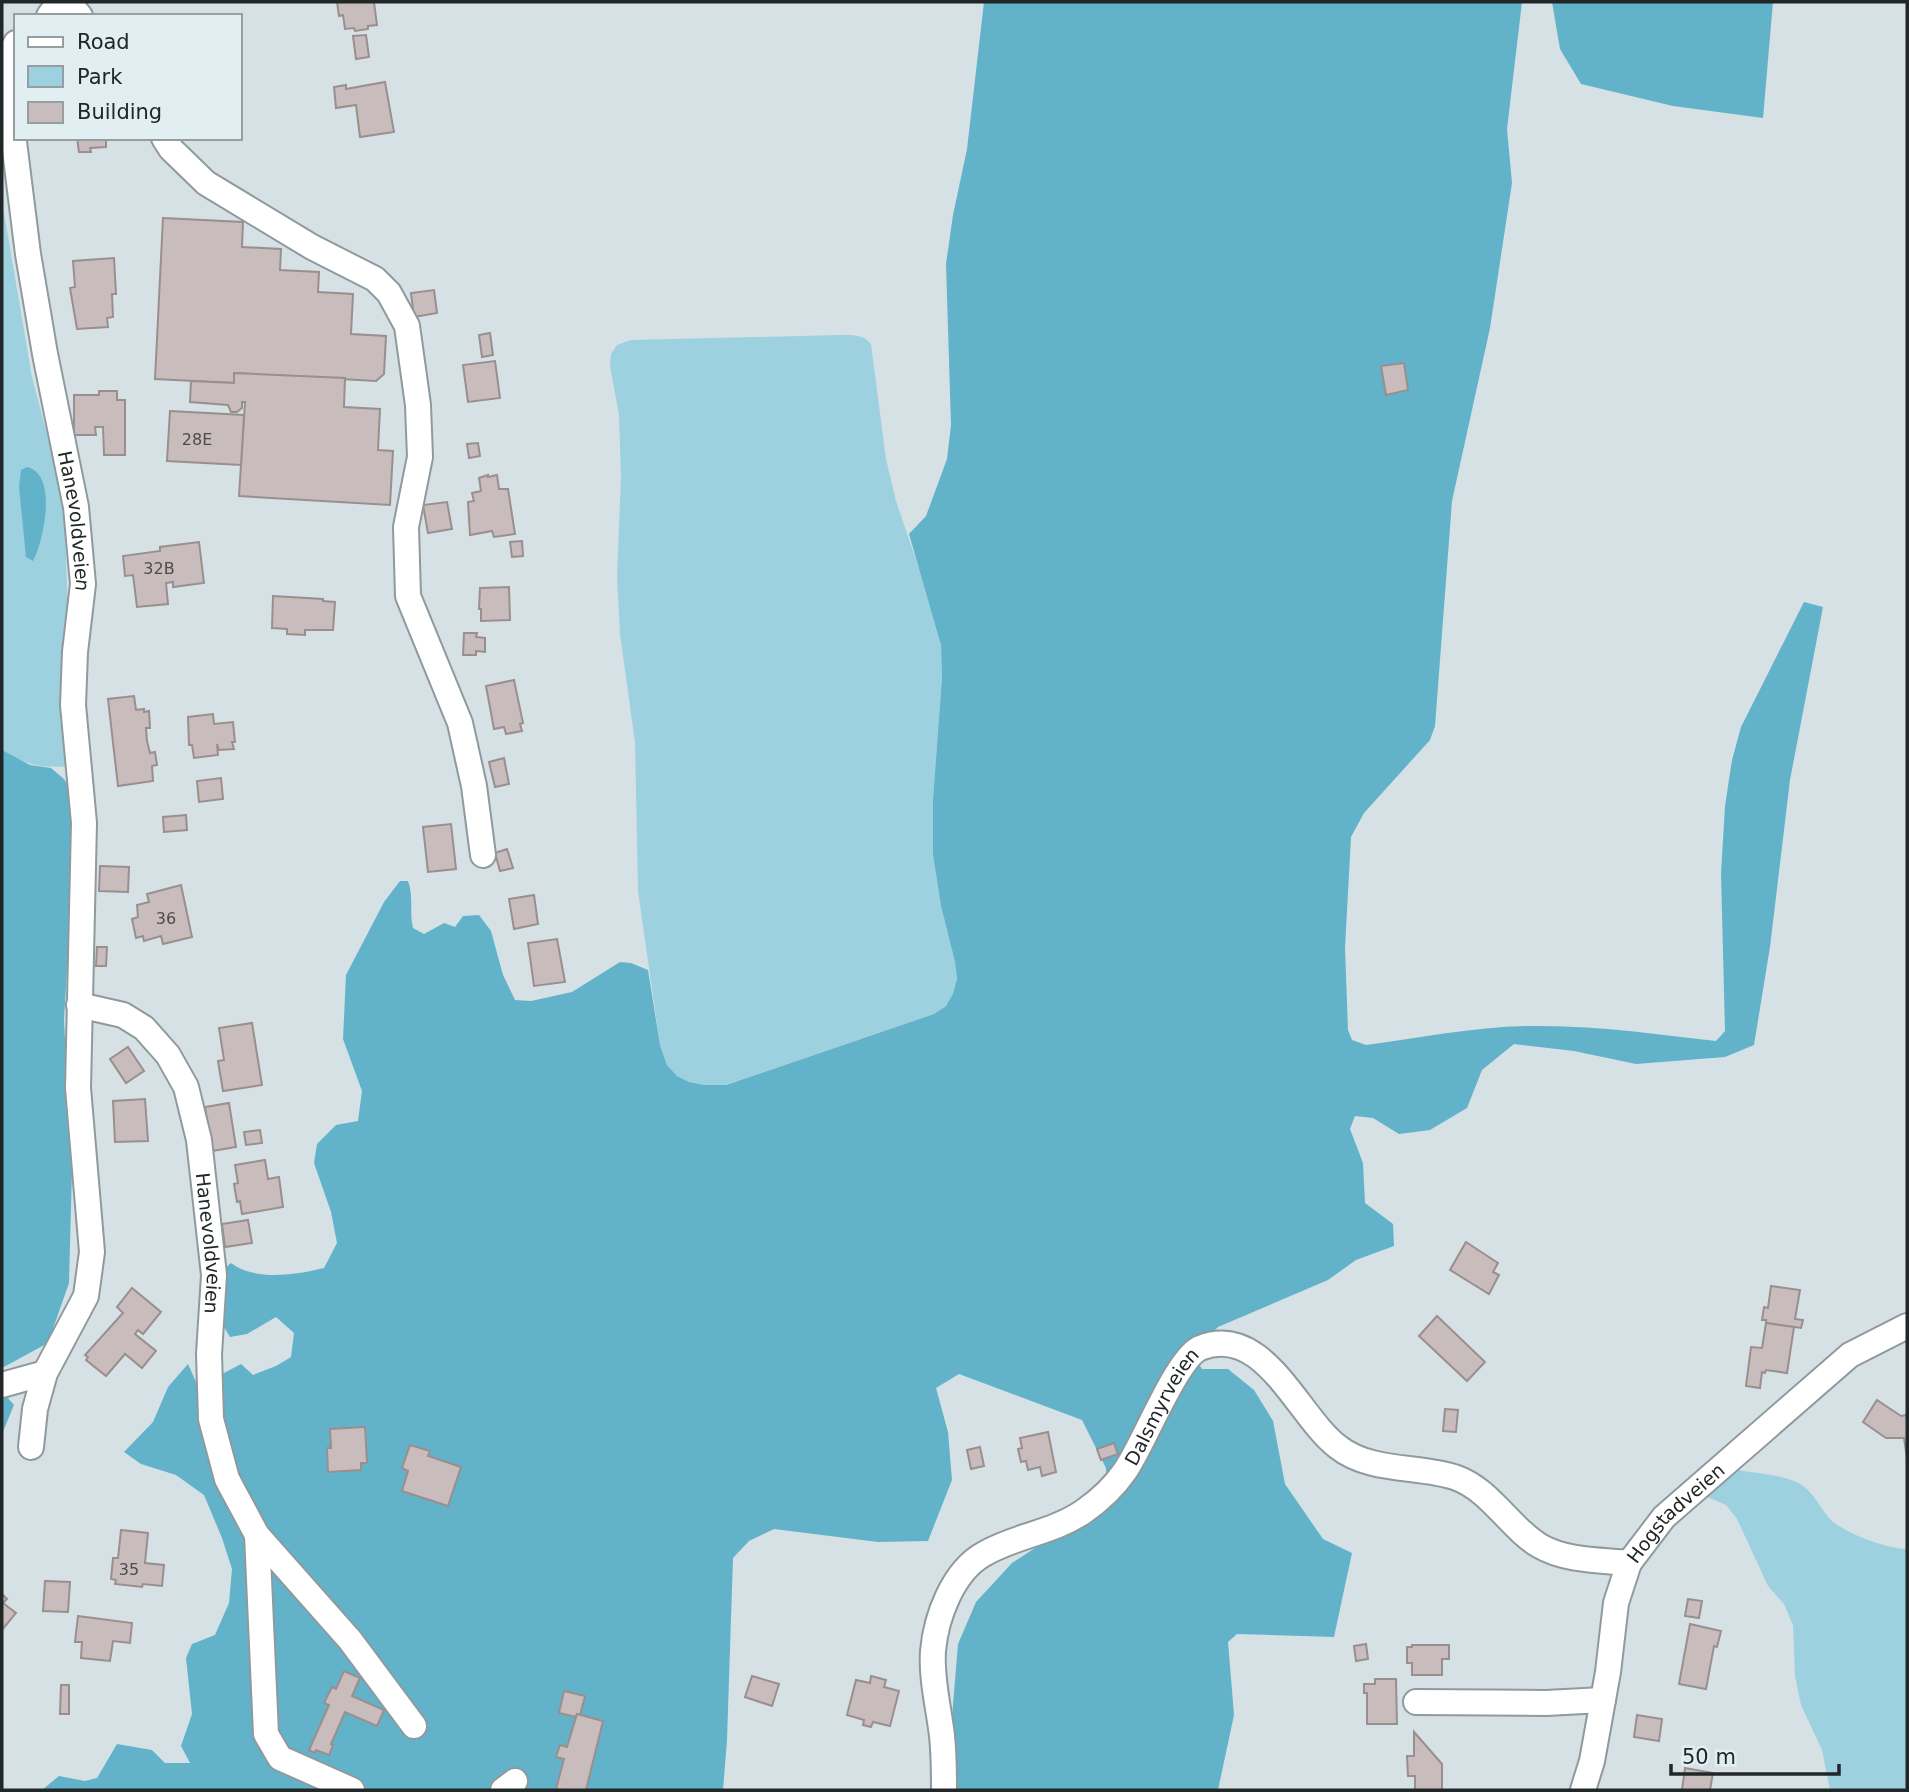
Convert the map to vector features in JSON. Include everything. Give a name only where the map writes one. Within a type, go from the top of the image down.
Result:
[{"type":"street","name":"Hanevoldveien","points":[[14,47],[7,60],[6,78],[28,254],[76,507],[83,584],[75,652],[73,705],[84,822],[78,1088],[92,1252],[86,1296],[45,1373],[35,1409],[31,1447]]},
{"type":"street","points":[[165,140],[206,183],[312,247],[375,279],[389,293],[407,326],[418,405],[420,457],[406,527],[408,596],[460,723],[474,786],[483,855]]},
{"type":"street","name":"Hanevoldveien","points":[[79,1005],[123,1015],[144,1028],[168,1055],[186,1087],[199,1140],[214,1275],[209,1354],[211,1419],[227,1479],[257,1535],[350,1640],[414,1726]]},
{"type":"street","name":"Hogstadveien","points":[[1583,1790],[1592,1761],[1603,1700],[1616,1603],[1629,1563],[1664,1517],[1850,1355],[1907,1326]]},
{"type":"street","name":"Dalsmyrveien","points":[[944,1790],[933,1651],[942,1608],[953,1588],[965,1570],[983,1554],[1060,1525],[1109,1492],[1138,1450],[1176,1375],[1197,1349],[1217,1344],[1238,1346],[1257,1355],[1338,1448],[1366,1460],[1458,1478],[1480,1492],[1539,1546],[1572,1558],[1629,1563]]},
{"type":"street","points":[[2,1385],[45,1373]]},
{"type":"street","name":"Hanevoldveien","points":[[257,1535],[266,1734],[280,1758],[352,1790]]},
{"type":"street","points":[[1416,1702],[1546,1703],[1603,1700]]},
{"type":"green space","points":[[2,201],[32,377],[64,499],[69,643],[69,766],[34,764],[2,750]]},
{"type":"green space","points":[[854,335],[871,344],[886,459],[896,501],[932,607],[941,645],[942,678],[933,799],[933,855],[941,906],[955,962],[957,979],[954,994],[946,1006],[934,1014],[725,1085],[689,1082],[677,1076],[667,1065],[660,1045],[638,891],[635,742],[620,634],[617,577],[621,477],[619,415],[610,366],[611,354],[617,345],[631,340]]},
{"type":"green space","points":[[1732,1469],[1773,1475],[1796,1482],[1807,1490],[1827,1516],[1839,1526],[1879,1544],[1907,1549],[1907,1790],[1830,1790],[1822,1750],[1801,1705],[1795,1676],[1793,1625],[1784,1604],[1768,1586],[1737,1519],[1726,1505],[1703,1495]]},
{"type":"shaded area","points":[[984,2],[1522,2],[1507,129],[1512,183],[1490,328],[1452,501],[1435,726],[1430,740],[1364,813],[1351,837],[1345,948],[1348,1030],[1352,1040],[1366,1045],[1470,1030],[1533,1026],[1602,1028],[1716,1041],[1725,1031],[1721,873],[1725,806],[1732,760],[1741,727],[1804,602],[1823,607],[1790,780],[1770,947],[1754,1045],[1725,1057],[1636,1064],[1574,1051],[1514,1044],[1482,1070],[1467,1108],[1430,1130],[1399,1134],[1373,1118],[1355,1116],[1350,1129],[1363,1163],[1365,1203],[1393,1224],[1394,1246],[1356,1260],[1328,1280],[1218,1327],[1192,1353],[1202,1369],[1228,1369],[1254,1390],[1273,1421],[1285,1484],[1323,1539],[1352,1553],[1334,1637],[1237,1634],[1228,1642],[1234,1715],[1218,1790],[946,1790],[958,1644],[976,1602],[1012,1563],[1108,1500],[1106,1468],[1082,1420],[959,1374],[936,1388],[948,1432],[952,1480],[928,1541],[878,1542],[774,1529],[749,1541],[733,1558],[723,1790],[42,1790],[59,1776],[85,1781],[97,1778],[117,1744],[152,1750],[165,1763],[190,1763],[181,1746],[192,1714],[186,1658],[192,1644],[215,1635],[229,1603],[232,1569],[204,1495],[176,1475],[141,1464],[124,1452],[153,1422],[168,1387],[188,1364],[201,1393],[222,1404],[222,1374],[241,1364],[253,1375],[291,1357],[294,1333],[276,1317],[247,1334],[230,1337],[221,1322],[223,1270],[231,1263],[252,1272],[276,1275],[324,1268],[337,1243],[331,1212],[314,1163],[317,1144],[336,1125],[358,1121],[362,1091],[343,1039],[346,975],[384,902],[400,881],[408,881],[410,887],[413,928],[424,934],[444,923],[455,927],[463,916],[479,915],[491,931],[503,975],[515,1000],[531,1001],[572,992],[620,962],[648,970],[660,1045],[667,1065],[677,1076],[689,1082],[726,1085],[934,1014],[946,1006],[953,994],[957,979],[955,962],[941,906],[933,855],[933,799],[942,678],[941,645],[909,534],[926,516],[947,459],[951,425],[946,264],[967,149]]},
{"type":"shaded area","points":[[1552,2],[1773,2],[1763,118],[1673,106],[1581,84],[1560,49]]},
{"type":"shaded area","points":[[27,467],[37,472],[43,482],[46,509],[41,538],[33,561],[26,557],[19,487],[21,470]]},
{"type":"shaded area","points":[[2,750],[30,765],[51,768],[64,779],[77,802],[64,1020],[72,1171],[69,1283],[48,1343],[2,1368]]},
{"type":"shaded area","points":[[2,1391],[14,1405],[2,1434]]},
{"type":"building","points":[[337,2],[374,2],[377,25],[355,31],[354,28],[345,29]]},
{"type":"building","points":[[366,35],[369,57],[356,59],[353,36]]},
{"type":"building","points":[[385,82],[394,132],[360,137],[356,105],[336,108],[334,87],[346,85],[346,89]]},
{"type":"building","points":[[77,140],[106,140],[106,147],[90,148],[91,152],[79,152]]},
{"type":"building","points":[[163,218],[243,222],[242,247],[281,249],[280,270],[319,272],[318,292],[353,294],[351,334],[386,336],[384,374],[376,381],[234,373],[234,383],[155,379]]},
{"type":"building","points":[[114,258],[116,294],[112,294],[113,317],[107,318],[108,327],[77,329],[70,288],[75,287],[73,261]]},
{"type":"building","points":[[434,290],[437,313],[414,317],[411,293]]},
{"type":"building","points":[[490,333],[493,355],[482,357],[479,335]]},
{"type":"building","points":[[495,361],[500,398],[468,402],[463,365]]},
{"type":"building","points":[[1404,363],[1408,390],[1386,395],[1381,366]]},
{"type":"building","points":[[234,373],[345,378],[344,407],[380,409],[378,450],[393,451],[390,505],[239,496],[245,402],[242,402],[242,408],[237,412],[231,412],[228,405],[190,402],[191,381],[234,383]]},
{"type":"building","points":[[99,391],[117,391],[117,400],[125,400],[125,455],[104,455],[103,427],[95,427],[96,435],[74,435],[74,395],[99,395]]},
{"type":"building","points":[[170,411],[244,415],[241,465],[167,461]]},
{"type":"building","points":[[478,443],[480,456],[469,458],[467,444]]},
{"type":"building","points":[[497,475],[499,489],[508,489],[515,534],[494,537],[492,531],[470,535],[468,502],[474,501],[472,493],[481,491],[479,478]]},
{"type":"building","points":[[447,502],[452,529],[428,533],[423,505]]},
{"type":"building","points":[[522,541],[523,556],[512,557],[510,542]]},
{"type":"building","points":[[199,542],[204,583],[173,587],[173,582],[166,583],[168,604],[137,607],[133,575],[125,576],[123,556],[160,551],[160,547]]},
{"type":"building","points":[[509,587],[510,620],[481,621],[480,588]]},
{"type":"building","points":[[273,596],[335,602],[333,630],[305,630],[305,635],[287,634],[287,629],[272,628]]},
{"type":"building","points":[[464,633],[477,633],[476,637],[485,638],[485,652],[476,651],[476,655],[463,655]]},
{"type":"building","points":[[514,680],[523,723],[520,724],[522,731],[506,734],[504,727],[494,729],[486,686]]},
{"type":"building","points":[[134,696],[136,710],[149,711],[150,728],[146,728],[147,741],[150,753],[155,752],[157,765],[152,766],[153,781],[118,786],[108,699]]},
{"type":"building","points":[[213,714],[214,724],[233,722],[234,749],[219,750],[217,744],[218,755],[194,758],[192,745],[189,745],[188,717]]},
{"type":"building","points":[[504,758],[509,784],[495,787],[489,762]]},
{"type":"building","points":[[221,778],[223,799],[199,802],[197,781]]},
{"type":"building","points":[[186,815],[187,830],[164,832],[163,817]]},
{"type":"building","points":[[451,824],[456,869],[428,872],[423,827]]},
{"type":"building","points":[[507,849],[513,868],[500,871],[495,853]]},
{"type":"building","points":[[100,866],[129,867],[128,892],[99,891]]},
{"type":"building","points":[[181,885],[192,937],[163,944],[161,936],[144,941],[143,936],[136,938],[132,919],[138,917],[137,905],[149,902],[147,894]]},
{"type":"building","points":[[534,895],[538,924],[514,929],[509,899]]},
{"type":"building","points":[[557,939],[565,982],[534,986],[528,943]]},
{"type":"building","points":[[97,947],[107,947],[106,966],[96,966]]},
{"type":"building","points":[[252,1023],[262,1085],[223,1091],[218,1061],[224,1060],[219,1028]]},
{"type":"building","points":[[128,1047],[144,1071],[126,1083],[110,1059]]},
{"type":"building","points":[[145,1099],[148,1141],[115,1142],[113,1101]]},
{"type":"building","points":[[229,1103],[236,1147],[212,1151],[205,1107]]},
{"type":"building","points":[[260,1130],[262,1143],[246,1145],[244,1132]]},
{"type":"building","points":[[265,1160],[268,1179],[279,1177],[283,1207],[242,1214],[234,1184],[238,1183],[235,1165]]},
{"type":"building","points":[[248,1220],[252,1243],[225,1247],[222,1224]]},
{"type":"building","points":[[1466,1242],[1498,1263],[1493,1272],[1499,1275],[1489,1294],[1450,1270]]},
{"type":"building","points":[[1771,1286],[1800,1290],[1795,1319],[1803,1320],[1801,1328],[1766,1323],[1766,1320],[1762,1320],[1764,1307],[1768,1308]]},
{"type":"building","points":[[132,1288],[161,1312],[143,1334],[138,1330],[135,1334],[156,1351],[142,1368],[125,1354],[106,1376],[86,1360],[88,1357],[85,1355],[123,1313],[117,1307]]},
{"type":"building","points":[[1437,1316],[1485,1362],[1467,1381],[1419,1336]]},
{"type":"building","points":[[1766,1323],[1794,1327],[1787,1373],[1766,1370],[1765,1373],[1762,1372],[1760,1388],[1746,1386],[1751,1347],[1762,1348]]},
{"type":"building","points":[[1877,1400],[1901,1416],[1907,1415],[1907,1458],[1904,1438],[1886,1438],[1863,1422]]},
{"type":"building","points":[[1445,1409],[1458,1410],[1456,1432],[1443,1431]]},
{"type":"building","points":[[365,1427],[367,1463],[361,1463],[361,1470],[328,1472],[327,1448],[331,1448],[330,1429]]},
{"type":"building","points":[[1048,1432],[1056,1472],[1042,1476],[1040,1467],[1028,1470],[1026,1461],[1021,1462],[1018,1449],[1022,1448],[1020,1438]]},
{"type":"building","points":[[1114,1443],[1118,1454],[1101,1460],[1097,1449]]},
{"type":"building","points":[[410,1445],[430,1451],[428,1456],[461,1467],[448,1506],[402,1491],[408,1471],[402,1468]]},
{"type":"building","points":[[980,1447],[984,1466],[971,1469],[967,1450]]},
{"type":"building","points":[[121,1530],[148,1533],[145,1563],[164,1565],[162,1586],[115,1584],[116,1580],[111,1579],[113,1558],[118,1558]]},
{"type":"building","points":[[45,1581],[70,1582],[68,1612],[43,1611]]},
{"type":"building","points":[[2,1594],[7,1599],[3,1603],[16,1613],[2,1630]]},
{"type":"building","points":[[1688,1599],[1702,1601],[1699,1618],[1685,1616]]},
{"type":"building","points":[[78,1616],[132,1623],[130,1643],[113,1641],[110,1661],[81,1658],[82,1642],[75,1642]]},
{"type":"building","points":[[1690,1624],[1721,1631],[1717,1647],[1714,1646],[1706,1689],[1679,1684]]},
{"type":"building","points":[[1366,1644],[1368,1659],[1356,1661],[1354,1646]]},
{"type":"building","points":[[1449,1645],[1449,1659],[1442,1659],[1442,1675],[1412,1675],[1412,1663],[1407,1663],[1407,1647]]},
{"type":"building","points":[[344,1671],[360,1678],[352,1696],[384,1710],[377,1726],[345,1712],[329,1755],[316,1750],[315,1753],[309,1750],[329,1705],[324,1703],[332,1687],[336,1689]]},
{"type":"building","points":[[752,1676],[779,1684],[772,1706],[745,1697]]},
{"type":"building","points":[[871,1676],[886,1680],[884,1687],[899,1691],[890,1726],[873,1722],[871,1727],[863,1725],[864,1720],[847,1715],[856,1680],[870,1683]]},
{"type":"building","points":[[1375,1679],[1396,1679],[1397,1724],[1367,1724],[1367,1693],[1364,1693],[1364,1684],[1375,1684]]},
{"type":"building","points":[[61,1685],[69,1685],[69,1714],[60,1714]]},
{"type":"building","points":[[564,1691],[585,1696],[580,1715],[577,1714],[576,1717],[559,1713]]},
{"type":"building","points":[[577,1714],[603,1721],[586,1790],[556,1789],[564,1759],[556,1757],[560,1745],[567,1747]]},
{"type":"building","points":[[1637,1715],[1662,1719],[1659,1741],[1634,1737]]},
{"type":"building","points":[[1414,1732],[1442,1764],[1442,1790],[1415,1790],[1415,1776],[1408,1776],[1407,1756],[1414,1756]]},
{"type":"building","points":[[1685,1768],[1713,1773],[1710,1790],[1682,1790]]}]
